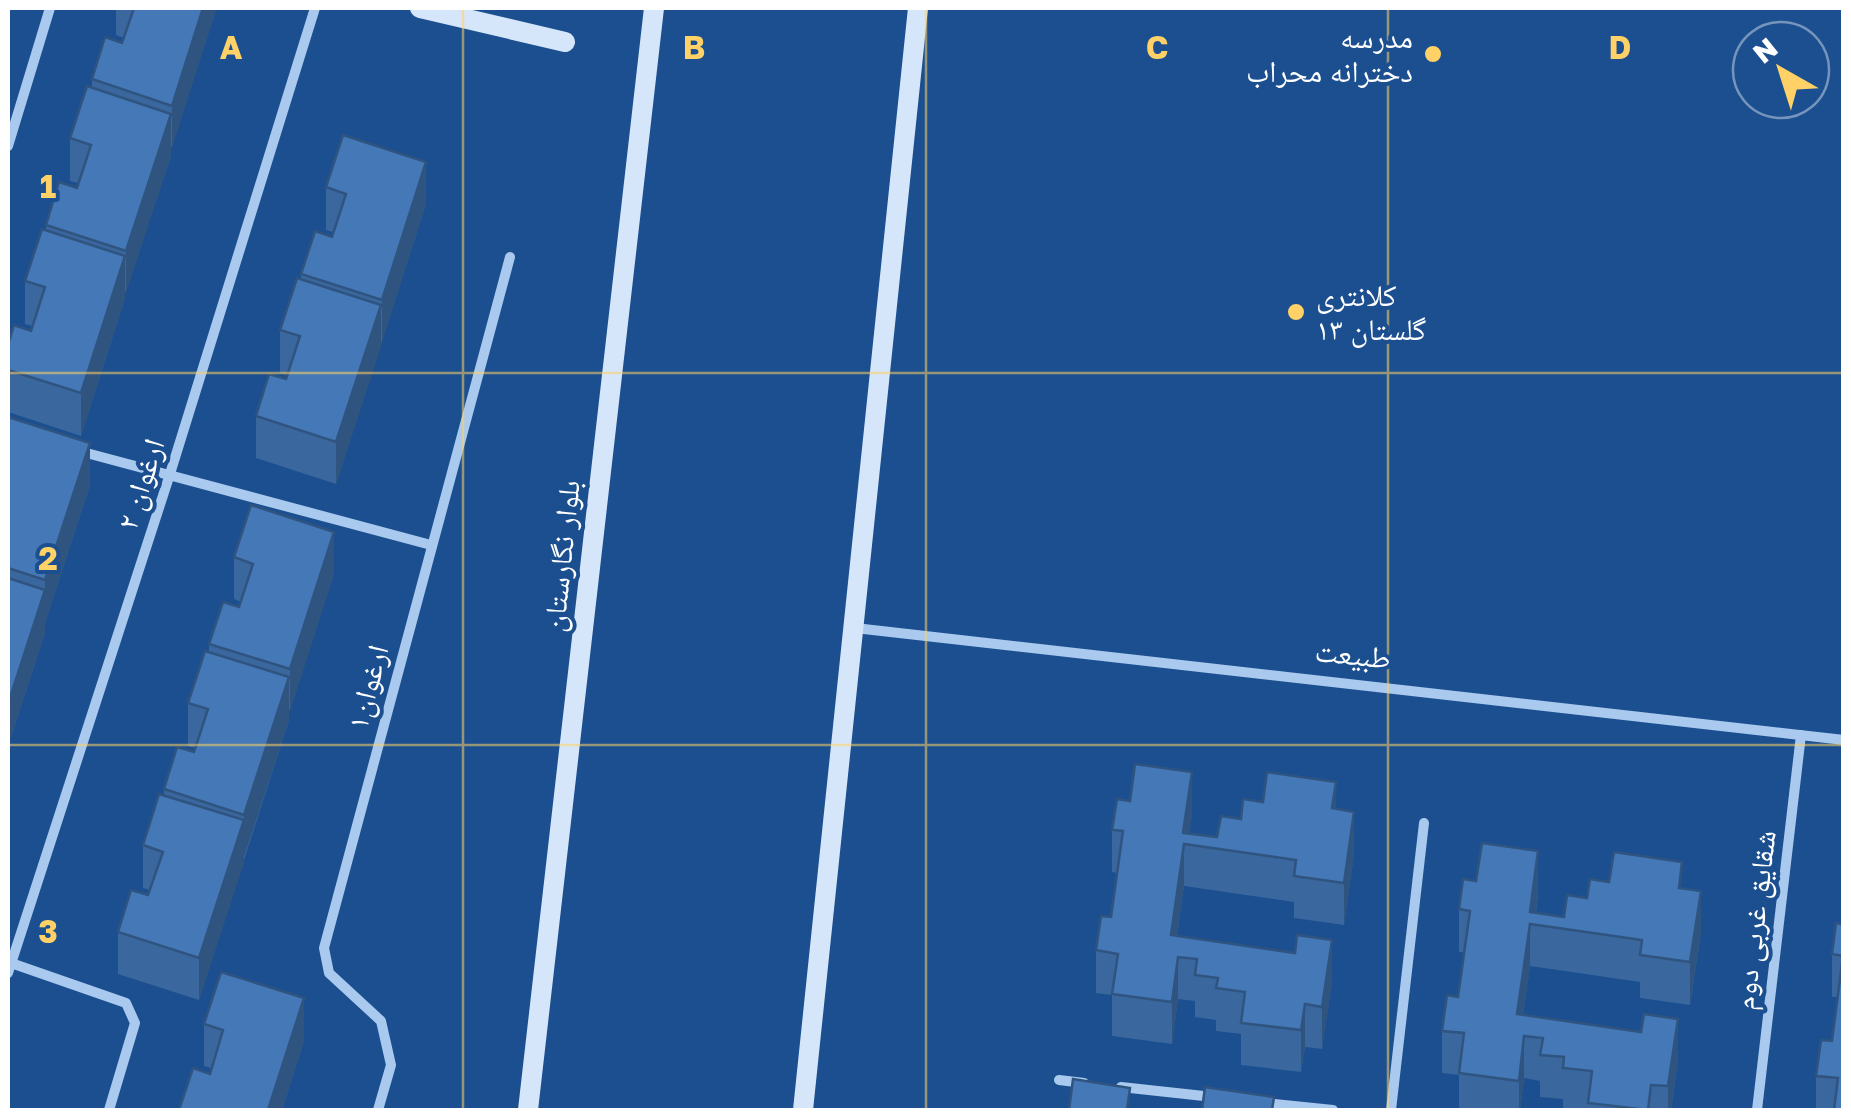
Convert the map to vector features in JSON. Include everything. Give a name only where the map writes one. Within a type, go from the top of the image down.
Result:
[{"type":"main road","points":[[420,8],[456,12],[565,42]]},
{"type":"main road","name":"بلوار نگارستان","points":[[528,1110],[654,8]]},
{"type":"main road","points":[[802,1110],[918,8]]},
{"type":"street","points":[[8,146],[50,8]]},
{"type":"street","name":"ارغوان ۲","points":[[9,968],[169,477],[315,8]]},
{"type":"street","name":"ارغوان۱","points":[[378,1110],[391,1065],[381,1022],[329,972],[324,948],[510,258]]},
{"type":"street","points":[[61,446],[430,545]]},
{"type":"street","name":"طبیعت","points":[[855,628],[1844,740]]},
{"type":"street","name":"شقایق غربی دوم","points":[[1756,1110],[1802,736]]},
{"type":"street","points":[[1391,1110],[1424,823]]},
{"type":"street","points":[[9,968],[126,1004],[132,1012],[135,1023],[109,1110]]},
{"type":"street","points":[[1059,1080],[1098,1084]]},
{"type":"street","points":[[1118,1086],[1236,1100]]},
{"type":"street","points":[[1255,1102],[1333,1110]]},
{"type":"building","points":[[134,8],[203,8],[172,106],[92,79],[105,37],[122,43]]},
{"type":"building","points":[[87,86],[171,114],[126,251],[46,225],[59,182],[77,188],[91,145],[70,138]]},
{"type":"building","points":[[343,135],[426,162],[382,300],[301,274],[315,231],[332,237],[346,194],[326,187]]},
{"type":"building","points":[[42,229],[125,256],[81,393],[8,370],[8,345],[14,325],[31,331],[45,287],[25,281]]},
{"type":"building","points":[[297,278],[381,305],[336,442],[256,416],[269,374],[286,379],[300,336],[280,330]]},
{"type":"building","points":[[8,417],[90,443],[45,580],[8,568]]},
{"type":"building","points":[[251,505],[334,532],[290,669],[209,644],[223,602],[239,607],[253,564],[234,557]]},
{"type":"building","points":[[8,578],[45,590],[8,704]]},
{"type":"building","points":[[205,651],[289,677],[244,815],[164,789],[177,747],[194,752],[208,709],[188,703]]},
{"type":"building","points":[[1135,764],[1192,772],[1183,833],[1217,837],[1221,816],[1241,819],[1243,799],[1263,802],[1267,772],[1336,782],[1332,808],[1354,812],[1344,883],[1294,876],[1296,860],[1184,844],[1171,935],[1295,953],[1297,935],[1332,940],[1322,1007],[1305,1004],[1301,1030],[1241,1023],[1245,992],[1216,988],[1218,978],[1195,975],[1197,959],[1178,957],[1172,1002],[1112,994],[1118,954],[1096,950],[1101,916],[1111,917],[1123,831],[1112,830],[1117,799],[1130,801]]},
{"type":"building","points":[[159,794],[244,820],[199,958],[118,932],[131,890],[148,895],[163,852],[143,845]]},
{"type":"building","points":[[1482,843],[1538,851],[1530,912],[1564,917],[1567,895],[1587,898],[1590,879],[1609,882],[1614,852],[1682,862],[1679,888],[1701,891],[1690,962],[1640,955],[1642,940],[1530,924],[1517,1014],[1641,1032],[1644,1014],[1678,1019],[1668,1086],[1651,1085],[1648,1110],[1588,1103],[1592,1071],[1563,1068],[1564,1057],[1540,1055],[1543,1038],[1524,1036],[1519,1081],[1459,1073],[1464,1033],[1442,1031],[1447,995],[1458,997],[1470,911],[1459,909],[1463,879],[1476,881]]},
{"type":"building","points":[[1836,923],[1844,925],[1844,1110],[1834,1110],[1838,1078],[1816,1076],[1821,1040],[1832,1041],[1843,956],[1832,954]]},
{"type":"building","points":[[221,972],[304,998],[268,1110],[179,1110],[193,1068],[210,1074],[223,1030],[204,1024]]},
{"type":"building","points":[[1073,1079],[1130,1088],[1127,1110],[1069,1110]]},
{"type":"building","points":[[1205,1087],[1274,1097],[1272,1110],[1202,1110]]},
{"type":"place","name":"مدرسه دخترانه محراب","points":[[1433,54]]},
{"type":"place","name":"کلانتری ۱۳ گلستان","points":[[1296,312]]}]
